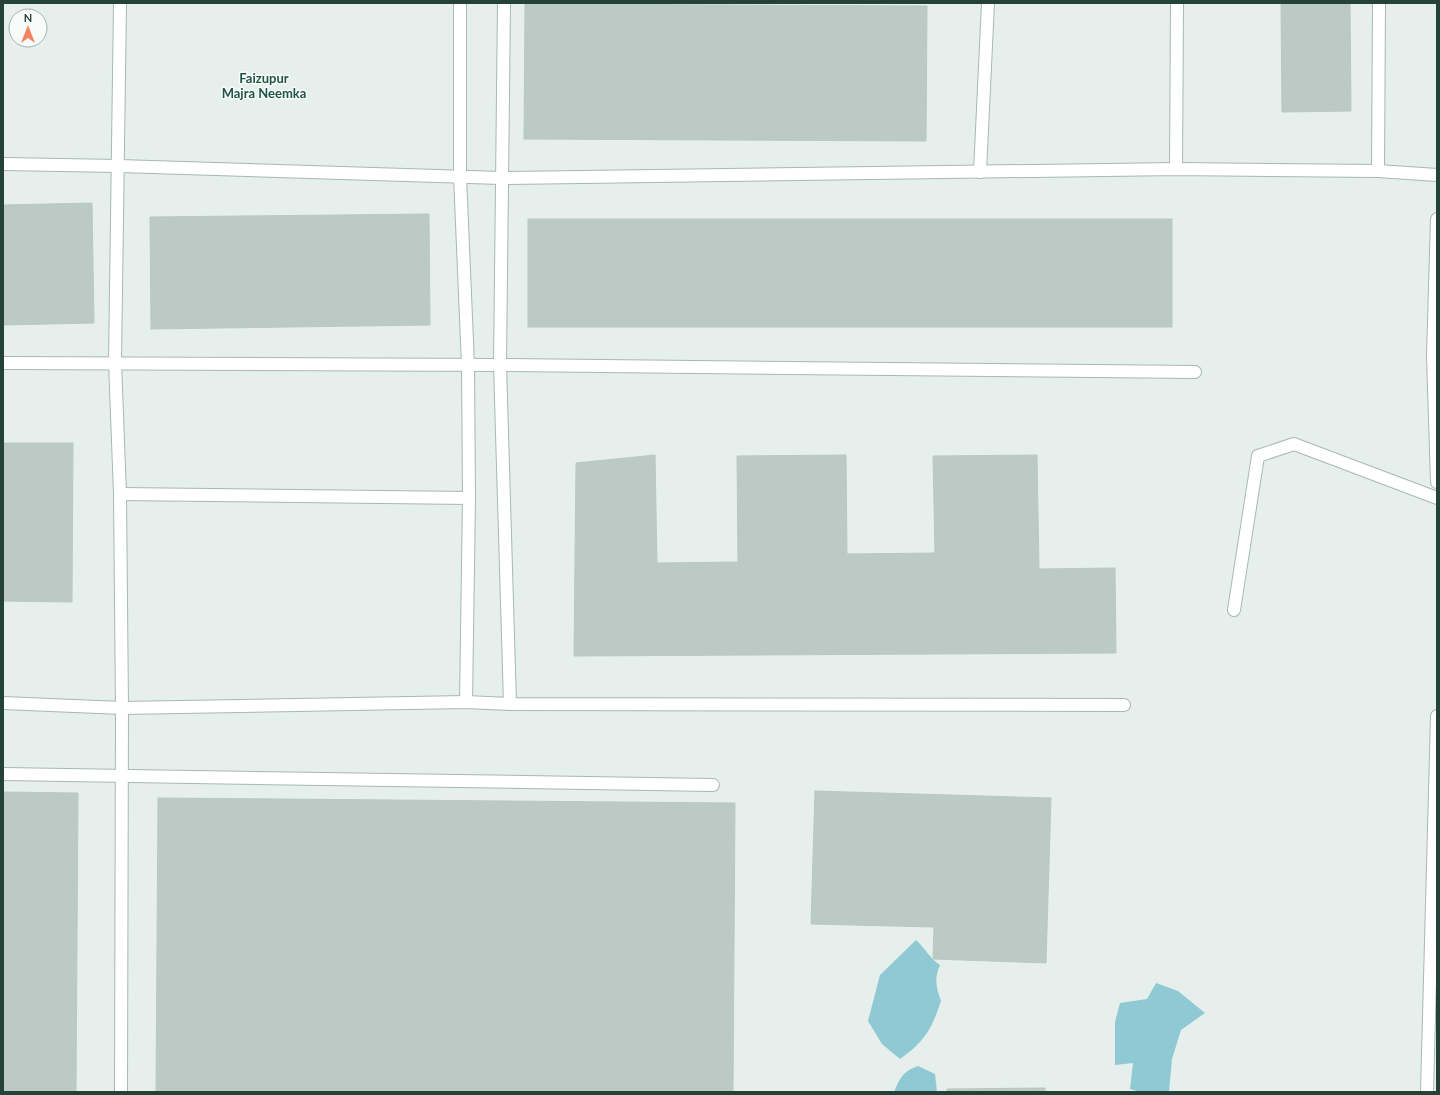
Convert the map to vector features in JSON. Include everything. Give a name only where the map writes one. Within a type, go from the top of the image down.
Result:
[{"type":"street","points":[[120,3],[119,166],[115,362],[120,494],[122,708],[121,1092]]},
{"type":"street","points":[[460,3],[460,176],[468,365],[469,498],[466,702]]},
{"type":"street","points":[[504,3],[500,365],[510,704]]},
{"type":"street","points":[[980,172],[988,3]]},
{"type":"street","points":[[1176,169],[1177,3]]},
{"type":"street","points":[[1378,171],[1379,3]]},
{"type":"street","points":[[3,164],[119,166],[501,178],[1176,169],[1378,171],[1437,175]]},
{"type":"street","points":[[1437,219],[1435,356],[1437,482]]},
{"type":"street","points":[[3,363],[115,362],[1195,372]]},
{"type":"street","points":[[1234,610],[1258,456],[1294,444],[1437,498]]},
{"type":"street","points":[[120,494],[469,498]]},
{"type":"street","points":[[3,703],[122,708],[466,702],[510,704],[1124,704]]},
{"type":"street","points":[[1427,1092],[1437,716]]},
{"type":"street","points":[[3,774],[713,785]]},
{"type":"water","points":[[916,940],[933,960],[940,965],[936,983],[941,1001],[934,1020],[922,1040],[900,1059],[882,1044],[868,1021],[880,975]]},
{"type":"water","points":[[1156,983],[1178,991],[1205,1013],[1181,1030],[1172,1059],[1169,1092],[1141,1092],[1130,1089],[1133,1063],[1115,1065],[1115,1022],[1120,1003],[1147,999]]},
{"type":"water","points":[[918,1066],[935,1074],[937,1092],[894,1092],[903,1075],[909,1070]]},
{"type":"building","points":[[1281,3],[1350,3],[1351,111],[1282,112]]},
{"type":"building","points":[[525,4],[927,6],[926,141],[524,139]]},
{"type":"building","points":[[92,203],[94,323],[3,325],[3,205]]},
{"type":"building","points":[[429,214],[430,325],[151,329],[150,217]]},
{"type":"building","points":[[528,219],[1172,219],[1172,327],[528,327]]},
{"type":"building","points":[[3,443],[73,443],[72,602],[3,601]]},
{"type":"building","points":[[655,455],[657,563],[738,562],[737,456],[846,455],[847,554],[935,553],[933,456],[1037,455],[1039,569],[1115,568],[1116,653],[574,656],[576,463]]},
{"type":"building","points":[[815,791],[1051,798],[1046,963],[933,959],[934,927],[811,924]]},
{"type":"building","points":[[3,792],[78,793],[76,1092],[3,1092]]},
{"type":"building","points":[[158,798],[735,803],[733,1092],[156,1092]]},
{"type":"building","points":[[1045,1088],[1045,1092],[947,1092],[947,1089]]},
{"type":"district","name":"Faizupur Majra Neemka","points":[[264,86]]}]
